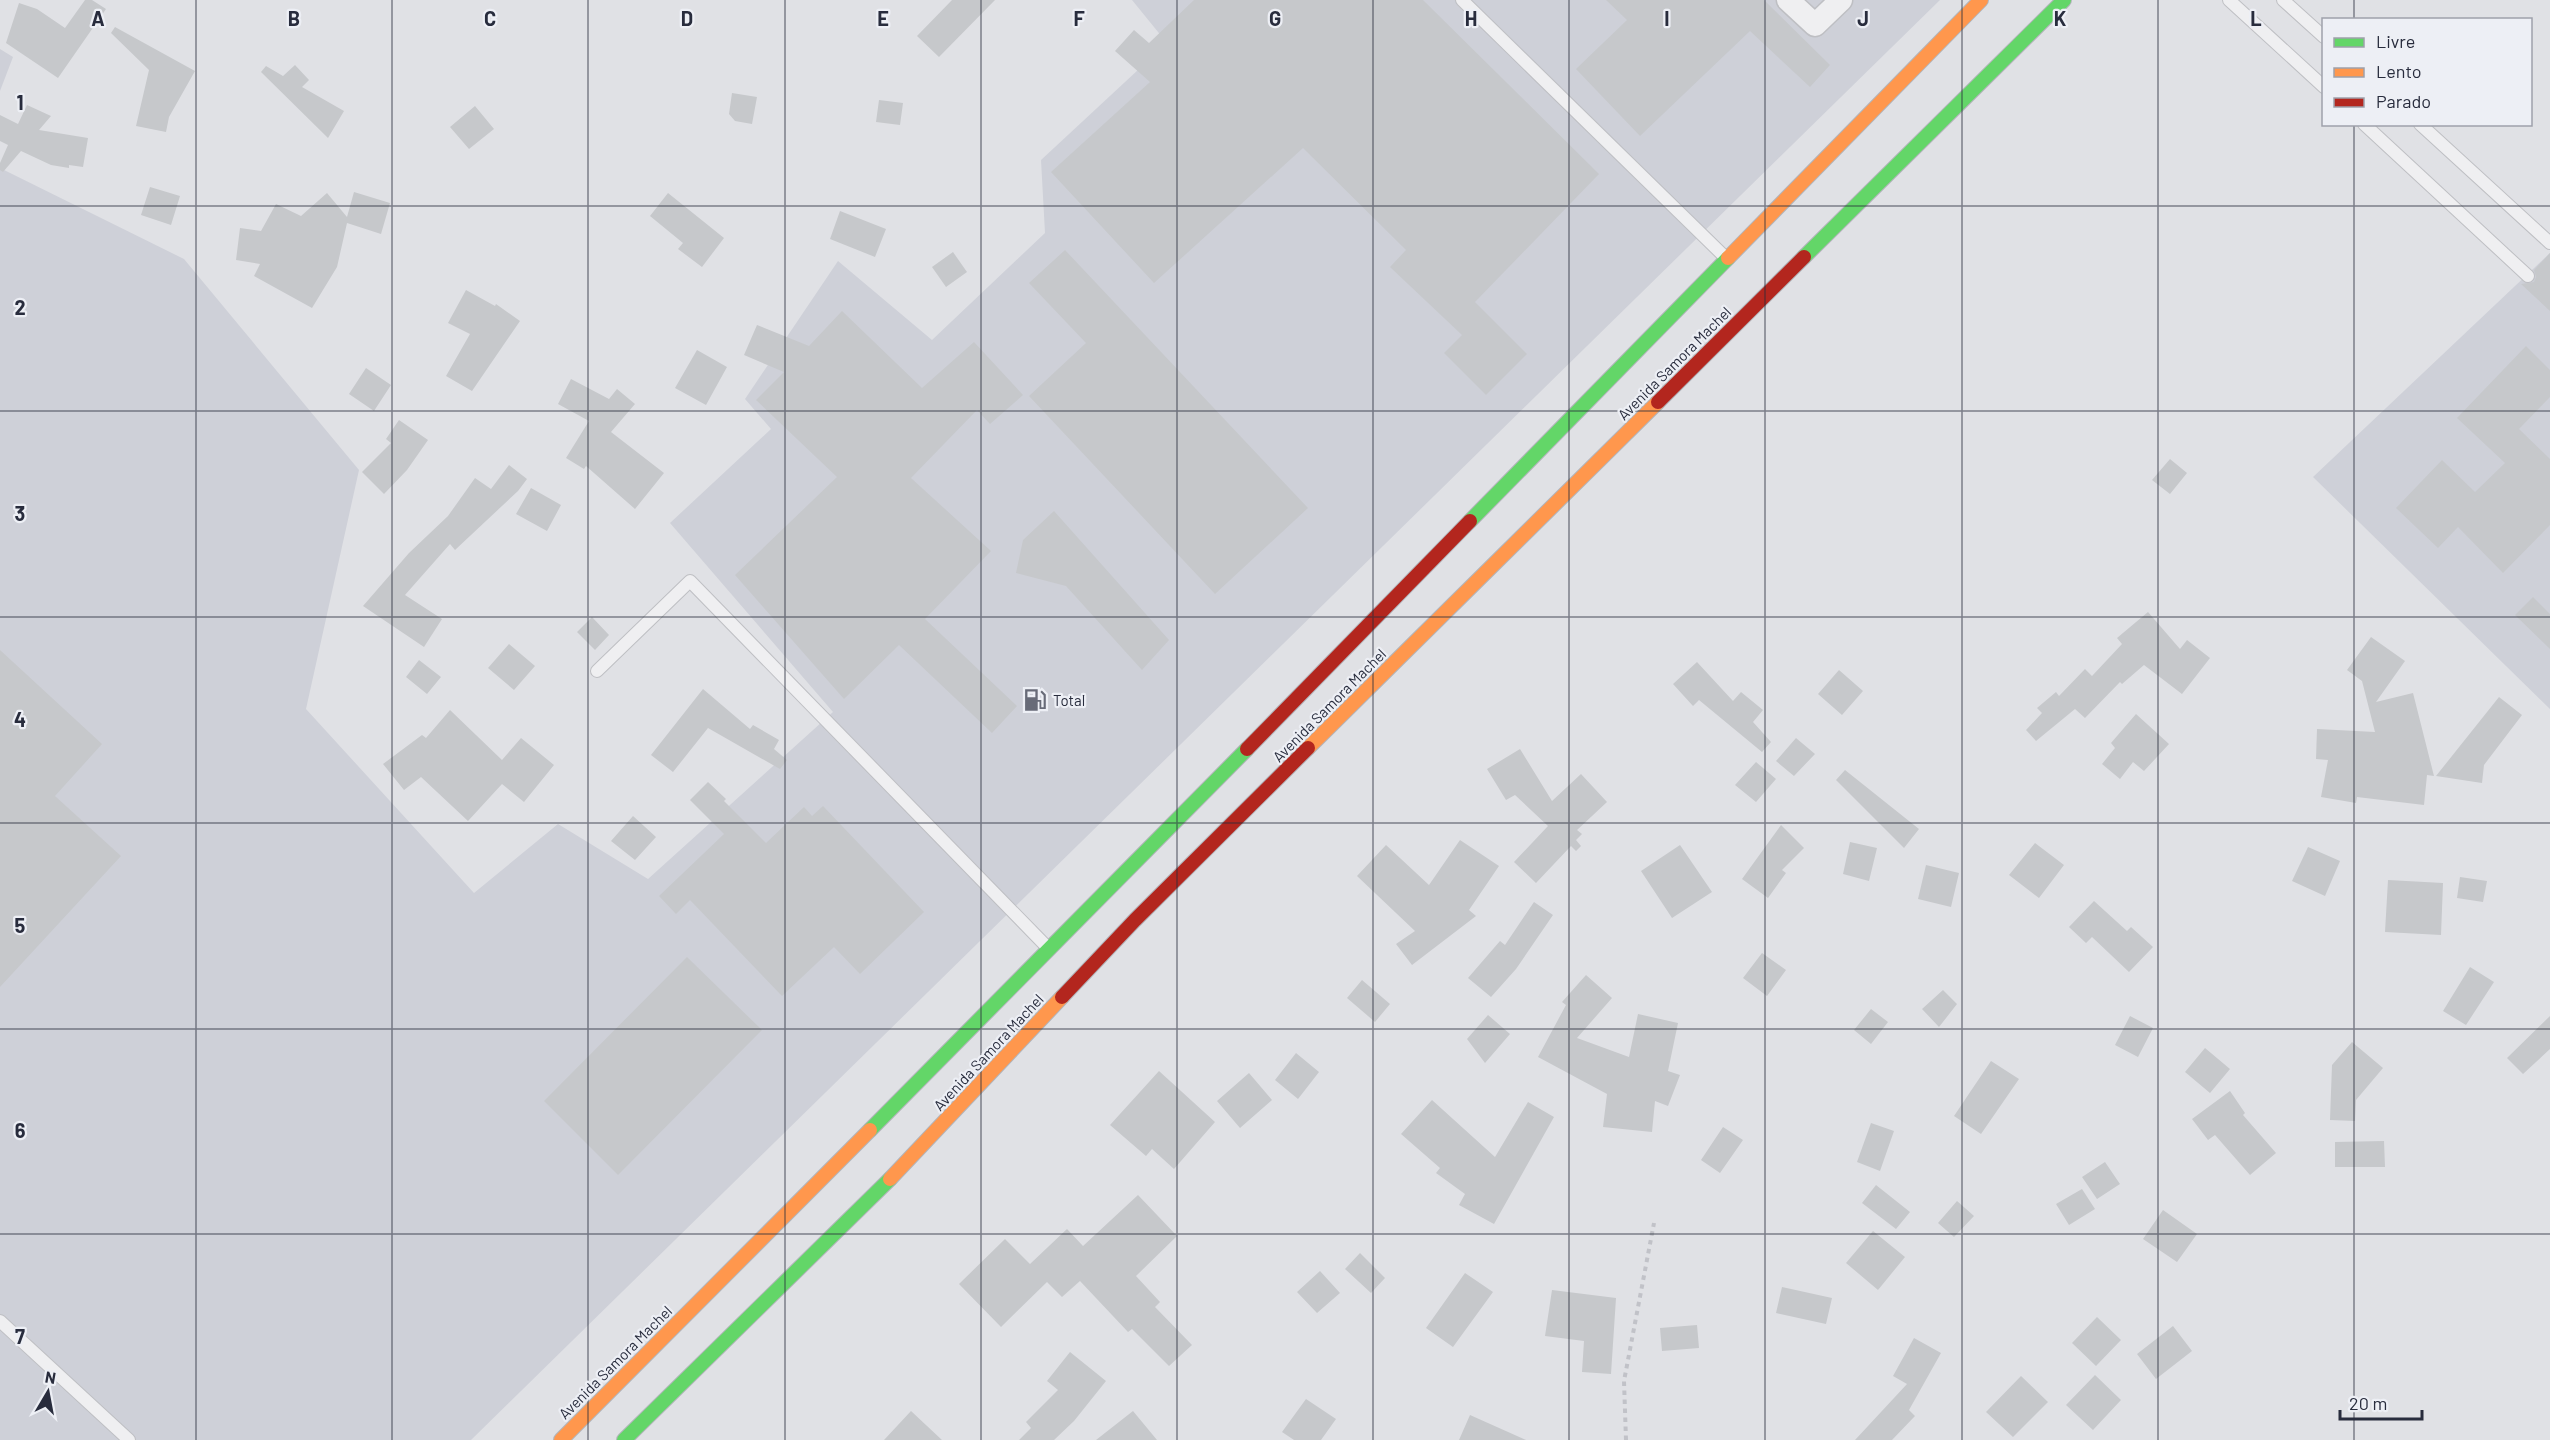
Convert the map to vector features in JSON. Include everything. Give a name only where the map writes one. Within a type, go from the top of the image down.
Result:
[{"type":"highway","name":"Avenida Samora Machel","points":[[561,1440],[1049,949],[1981,0]]},
{"type":"highway","name":"Avenida Samora Machel","points":[[624,1440],[862,1208],[1135,920],[2064,0]]},
{"type":"street","points":[[1788,0],[1815,25],[1841,0]]},
{"type":"lane","points":[[1462,0],[1727,259]]},
{"type":"lane","points":[[2229,0],[2322,85]]},
{"type":"lane","points":[[2283,0],[2322,35]]},
{"type":"lane","points":[[2366,126],[2528,276]]},
{"type":"lane","points":[[2422,126],[2550,243]]},
{"type":"lane","points":[[597,671],[690,581],[1049,949]]},
{"type":"lane","points":[[0,1322],[129,1440]]},
{"type":"path","points":[[1626,1440],[1624,1381],[1654,1223]]},
{"type":"shaded area","points":[[1132,0],[1940,0],[471,1440],[0,1440],[0,168],[184,259],[359,470],[306,709],[474,893],[558,824],[648,879],[833,712],[670,523],[771,429],[745,399],[838,261],[932,340],[1045,233],[1041,160],[1167,43]]},
{"type":"shaded area","points":[[0,49],[13,57],[0,91]]},
{"type":"shaded area","points":[[2550,253],[2550,709],[2313,477]]},
{"type":"building","points":[[85,0],[92,0],[106,9],[58,78],[6,43],[19,3],[37,9],[65,28]]},
{"type":"building","points":[[952,0],[995,0],[939,57],[917,36]]},
{"type":"building","points":[[1194,0],[1423,0],[1599,174],[1475,302],[1527,354],[1486,395],[1444,353],[1462,335],[1390,267],[1406,250],[1303,148],[1154,283],[1051,172],[1150,82],[1115,51],[1134,30],[1149,43]]},
{"type":"building","points":[[1606,0],[1764,0],[1830,65],[1810,87],[1750,31],[1640,136],[1576,69],[1627,20]]},
{"type":"building","points":[[115,27],[195,71],[169,117],[166,132],[136,126],[149,70],[111,33]]},
{"type":"building","points":[[295,65],[309,80],[302,87],[344,111],[328,138],[261,72],[266,66],[283,76]]},
{"type":"building","points":[[732,93],[757,97],[752,124],[735,121],[729,114]]},
{"type":"building","points":[[879,100],[903,103],[900,125],[876,122]]},
{"type":"building","points":[[27,105],[51,116],[39,130],[88,138],[83,167],[69,165],[69,168],[51,165],[21,151],[3,172],[0,170],[0,163],[8,145],[0,141],[0,115],[18,124]]},
{"type":"building","points":[[475,106],[494,129],[469,149],[450,127]]},
{"type":"building","points":[[150,187],[180,196],[171,225],[141,215]]},
{"type":"building","points":[[354,192],[390,203],[381,234],[347,223],[337,267],[312,308],[254,276],[260,264],[236,260],[240,228],[261,231],[276,204],[301,216],[327,193],[347,217]]},
{"type":"building","points":[[668,193],[724,238],[702,267],[678,249],[683,243],[650,216]]},
{"type":"building","points":[[840,211],[886,229],[875,257],[830,239]]},
{"type":"building","points":[[1065,250],[1308,508],[1215,594],[1029,396],[1086,343],[1029,283]]},
{"type":"building","points":[[953,252],[967,272],[946,287],[932,267]]},
{"type":"building","points":[[2550,253],[2550,311],[2521,284],[2534,282],[2536,277],[2534,270]]},
{"type":"building","points":[[466,290],[495,306],[496,304],[520,321],[472,391],[446,376],[470,334],[448,323]]},
{"type":"building","points":[[842,311],[922,388],[974,342],[1023,395],[990,424],[977,410],[911,478],[991,551],[925,619],[1017,706],[992,733],[899,645],[844,699],[735,575],[837,477],[756,400],[784,372],[744,355],[757,325],[809,346]]},
{"type":"building","points":[[2526,346],[2550,370],[2550,397],[2519,429],[2550,459],[2550,525],[2503,573],[2458,527],[2438,548],[2396,508],[2442,460],[2475,492],[2505,463],[2457,418]]},
{"type":"building","points":[[697,350],[727,367],[706,405],[675,388]]},
{"type":"building","points":[[366,368],[391,385],[374,411],[349,394]]},
{"type":"building","points":[[571,379],[609,399],[617,389],[635,404],[611,432],[664,473],[635,509],[586,466],[584,469],[566,458],[589,421],[558,404]]},
{"type":"building","points":[[399,420],[428,440],[407,470],[384,494],[362,472],[391,443],[386,439]]},
{"type":"building","points":[[2170,459],[2187,473],[2170,494],[2152,480]]},
{"type":"building","points":[[509,465],[527,479],[518,491],[455,550],[450,544],[405,595],[442,619],[424,647],[363,606],[409,553],[448,516],[475,478],[491,489]]},
{"type":"building","points":[[531,488],[561,505],[547,531],[516,514]]},
{"type":"building","points":[[1054,511],[1169,640],[1142,670],[1066,586],[1016,573],[1023,540]]},
{"type":"building","points":[[2533,597],[2550,614],[2550,649],[2515,615]]},
{"type":"building","points":[[2148,612],[2180,649],[2187,640],[2210,658],[2182,694],[2144,665],[2122,684],[2120,682],[2085,718],[2075,709],[2036,741],[2026,730],[2042,713],[2037,708],[2056,692],[2059,696],[2085,669],[2092,676],[2122,644],[2117,638]]},
{"type":"building","points":[[592,617],[609,635],[595,650],[577,632]]},
{"type":"building","points":[[2371,637],[2405,661],[2376,702],[2413,693],[2434,776],[2427,775],[2424,805],[2357,797],[2356,803],[2321,797],[2328,760],[2316,759],[2317,729],[2375,732],[2362,681],[2347,670]]},
{"type":"building","points":[[509,644],[535,666],[514,690],[488,668]]},
{"type":"building","points":[[0,650],[102,744],[55,796],[121,856],[0,987]]},
{"type":"building","points":[[419,660],[441,677],[427,694],[406,677]]},
{"type":"building","points":[[1697,662],[1733,701],[1741,692],[1763,710],[1753,722],[1771,742],[1762,752],[1699,700],[1693,706],[1673,684]]},
{"type":"building","points":[[1839,670],[1863,691],[1842,715],[1818,694]]},
{"type":"building","points":[[703,689],[750,729],[753,725],[779,740],[774,749],[787,760],[780,769],[708,728],[673,772],[651,755]]},
{"type":"building","points":[[2499,697],[2522,715],[2484,765],[2482,783],[2436,776]]},
{"type":"building","points":[[450,710],[502,760],[521,738],[554,765],[524,802],[502,784],[468,821],[421,777],[404,790],[383,764],[422,735],[426,738]]},
{"type":"building","points":[[2136,714],[2169,744],[2144,771],[2133,762],[2120,779],[2102,764],[2115,748],[2111,743]]},
{"type":"building","points":[[1796,738],[1815,754],[1794,776],[1776,761]]},
{"type":"building","points":[[1520,749],[1552,801],[1581,774],[1607,802],[1577,830],[1582,834],[1576,840],[1581,846],[1576,851],[1571,846],[1536,883],[1514,862],[1548,826],[1515,795],[1506,800],[1487,769]]},
{"type":"building","points":[[1756,762],[1776,779],[1756,802],[1735,785]]},
{"type":"building","points":[[1845,770],[1919,829],[1904,848],[1836,780]]},
{"type":"building","points":[[708,782],[766,843],[804,807],[812,816],[823,806],[924,912],[860,974],[834,947],[782,996],[690,900],[676,914],[659,896],[724,834],[690,800]]},
{"type":"building","points":[[633,816],[656,837],[635,860],[611,841]]},
{"type":"building","points":[[1781,825],[1804,848],[1782,870],[1786,873],[1768,898],[1742,879]]},
{"type":"building","points":[[1460,840],[1499,866],[1469,910],[1476,916],[1412,965],[1396,944],[1415,931],[1357,876],[1386,845],[1429,885]]},
{"type":"building","points":[[1850,842],[1877,848],[1869,881],[1843,874]]},
{"type":"building","points":[[2035,843],[2064,865],[2039,898],[2009,875]]},
{"type":"building","points":[[1680,845],[1712,892],[1672,918],[1641,871]]},
{"type":"building","points":[[2308,847],[2340,861],[2325,896],[2292,881]]},
{"type":"building","points":[[1926,865],[1959,873],[1951,907],[1918,899]]},
{"type":"building","points":[[2460,877],[2487,881],[2483,902],[2457,898]]},
{"type":"building","points":[[2388,880],[2443,883],[2441,935],[2385,932]]},
{"type":"building","points":[[2094,901],[2127,931],[2131,927],[2153,947],[2129,972],[2092,937],[2086,943],[2069,927]]},
{"type":"building","points":[[1534,902],[1553,915],[1516,969],[1491,997],[1468,978],[1500,941],[1505,945]]},
{"type":"building","points":[[1762,953],[1786,970],[1767,996],[1743,978]]},
{"type":"building","points":[[687,957],[762,1030],[618,1175],[544,1101]]},
{"type":"building","points":[[2470,967],[2494,982],[2466,1025],[2443,1011]]},
{"type":"building","points":[[1586,975],[1612,998],[1577,1038],[1629,1057],[1638,1014],[1678,1023],[1668,1071],[1680,1075],[1668,1106],[1655,1101],[1652,1132],[1603,1127],[1607,1094],[1538,1057],[1566,1005],[1562,1002]]},
{"type":"building","points":[[1362,980],[1390,1004],[1375,1022],[1347,998]]},
{"type":"building","points":[[1943,990],[1957,1004],[1939,1027],[1922,1009]]},
{"type":"building","points":[[1871,1009],[1888,1022],[1871,1044],[1854,1030]]},
{"type":"building","points":[[1488,1015],[1510,1034],[1485,1063],[1467,1039]]},
{"type":"building","points":[[2130,1016],[2153,1028],[2138,1057],[2115,1045]]},
{"type":"building","points":[[2550,1016],[2550,1049],[2523,1074],[2507,1058]]},
{"type":"building","points":[[2352,1042],[2383,1068],[2356,1100],[2355,1121],[2330,1120],[2332,1065]]},
{"type":"building","points":[[2205,1048],[2230,1069],[2210,1093],[2185,1072]]},
{"type":"building","points":[[1296,1053],[1319,1072],[1298,1099],[1275,1080]]},
{"type":"building","points":[[1991,1061],[2019,1079],[1981,1134],[1954,1116]]},
{"type":"building","points":[[1159,1071],[1215,1122],[1174,1169],[1152,1149],[1146,1156],[1110,1125]]},
{"type":"building","points":[[1249,1073],[1272,1100],[1240,1128],[1217,1101]]},
{"type":"building","points":[[2230,1091],[2245,1113],[2243,1115],[2276,1153],[2250,1175],[2215,1135],[2208,1140],[2192,1119]]},
{"type":"building","points":[[1432,1100],[1495,1157],[1528,1102],[1554,1117],[1494,1224],[1459,1205],[1465,1194],[1436,1173],[1440,1168],[1401,1134]]},
{"type":"building","points":[[1871,1123],[1894,1131],[1880,1171],[1857,1162]]},
{"type":"building","points":[[1723,1127],[1743,1140],[1720,1173],[1701,1160]]},
{"type":"building","points":[[2384,1141],[2385,1167],[2335,1167],[2335,1142]]},
{"type":"building","points":[[2105,1162],[2120,1184],[2097,1199],[2082,1177]]},
{"type":"building","points":[[1876,1185],[1910,1212],[1896,1229],[1862,1203]]},
{"type":"building","points":[[2082,1189],[2095,1209],[2069,1225],[2056,1204]]},
{"type":"building","points":[[1138,1195],[1177,1236],[1136,1276],[1160,1302],[1155,1307],[1192,1345],[1169,1366],[1132,1329],[1128,1332],[1080,1281],[1062,1297],[1047,1282],[1001,1327],[959,1284],[1005,1239],[1030,1264],[1067,1229],[1083,1246]]},
{"type":"building","points":[[1957,1201],[1974,1216],[1954,1237],[1938,1223]]},
{"type":"building","points":[[2163,1210],[2197,1234],[2177,1262],[2143,1239]]},
{"type":"building","points":[[1873,1231],[1905,1257],[1878,1290],[1846,1263]]},
{"type":"building","points":[[1360,1253],[1385,1278],[1371,1293],[1345,1269]]},
{"type":"building","points":[[1320,1271],[1340,1293],[1317,1313],[1297,1292]]},
{"type":"building","points":[[1465,1273],[1493,1292],[1453,1347],[1426,1328]]},
{"type":"building","points":[[1782,1287],[1832,1298],[1826,1324],[1776,1313]]},
{"type":"building","points":[[1552,1290],[1616,1298],[1611,1374],[1582,1372],[1584,1341],[1545,1336]]},
{"type":"building","points":[[2097,1317],[2121,1340],[2096,1366],[2072,1343]]},
{"type":"building","points":[[1697,1325],[1699,1348],[1662,1351],[1660,1328]]},
{"type":"building","points":[[2173,1326],[2192,1351],[2156,1379],[2137,1354]]},
{"type":"building","points":[[1914,1338],[1941,1353],[1909,1410],[1915,1416],[1892,1440],[1855,1440],[1907,1384],[1893,1376]]},
{"type":"building","points":[[1070,1352],[1106,1381],[1074,1421],[1054,1440],[1019,1440],[1031,1428],[1026,1422],[1058,1390],[1047,1381]]},
{"type":"building","points":[[2095,1375],[2121,1400],[2093,1430],[2066,1405]]},
{"type":"building","points":[[2021,1376],[2048,1402],[2013,1437],[1986,1412]]},
{"type":"building","points":[[1306,1399],[1336,1419],[1321,1440],[1294,1440],[1282,1432]]},
{"type":"building","points":[[911,1411],[942,1440],[884,1440]]},
{"type":"building","points":[[1133,1411],[1157,1440],[1096,1440]]},
{"type":"building","points":[[1470,1415],[1526,1440],[1459,1440]]},
{"type":"traffic: fast","points":[[1804,257],[2064,0]]},
{"type":"traffic: fast","points":[[1470,521],[1728,258]]},
{"type":"traffic: fast","points":[[870,1130],[1247,749]]},
{"type":"traffic: fast","points":[[624,1440],[890,1179]]},
{"type":"traffic: slow","points":[[1728,258],[1981,0]]},
{"type":"traffic: slow","points":[[1308,748],[1658,402]]},
{"type":"traffic: slow","points":[[890,1179],[1062,997]]},
{"type":"traffic: slow","points":[[561,1440],[870,1130]]},
{"type":"traffic: jam","points":[[1658,402],[1804,257]]},
{"type":"traffic: jam","points":[[1247,749],[1470,521]]},
{"type":"traffic: jam","points":[[1062,997],[1135,920],[1308,748]]},
{"type":"place","name":"Total","points":[[1035,700]]}]
